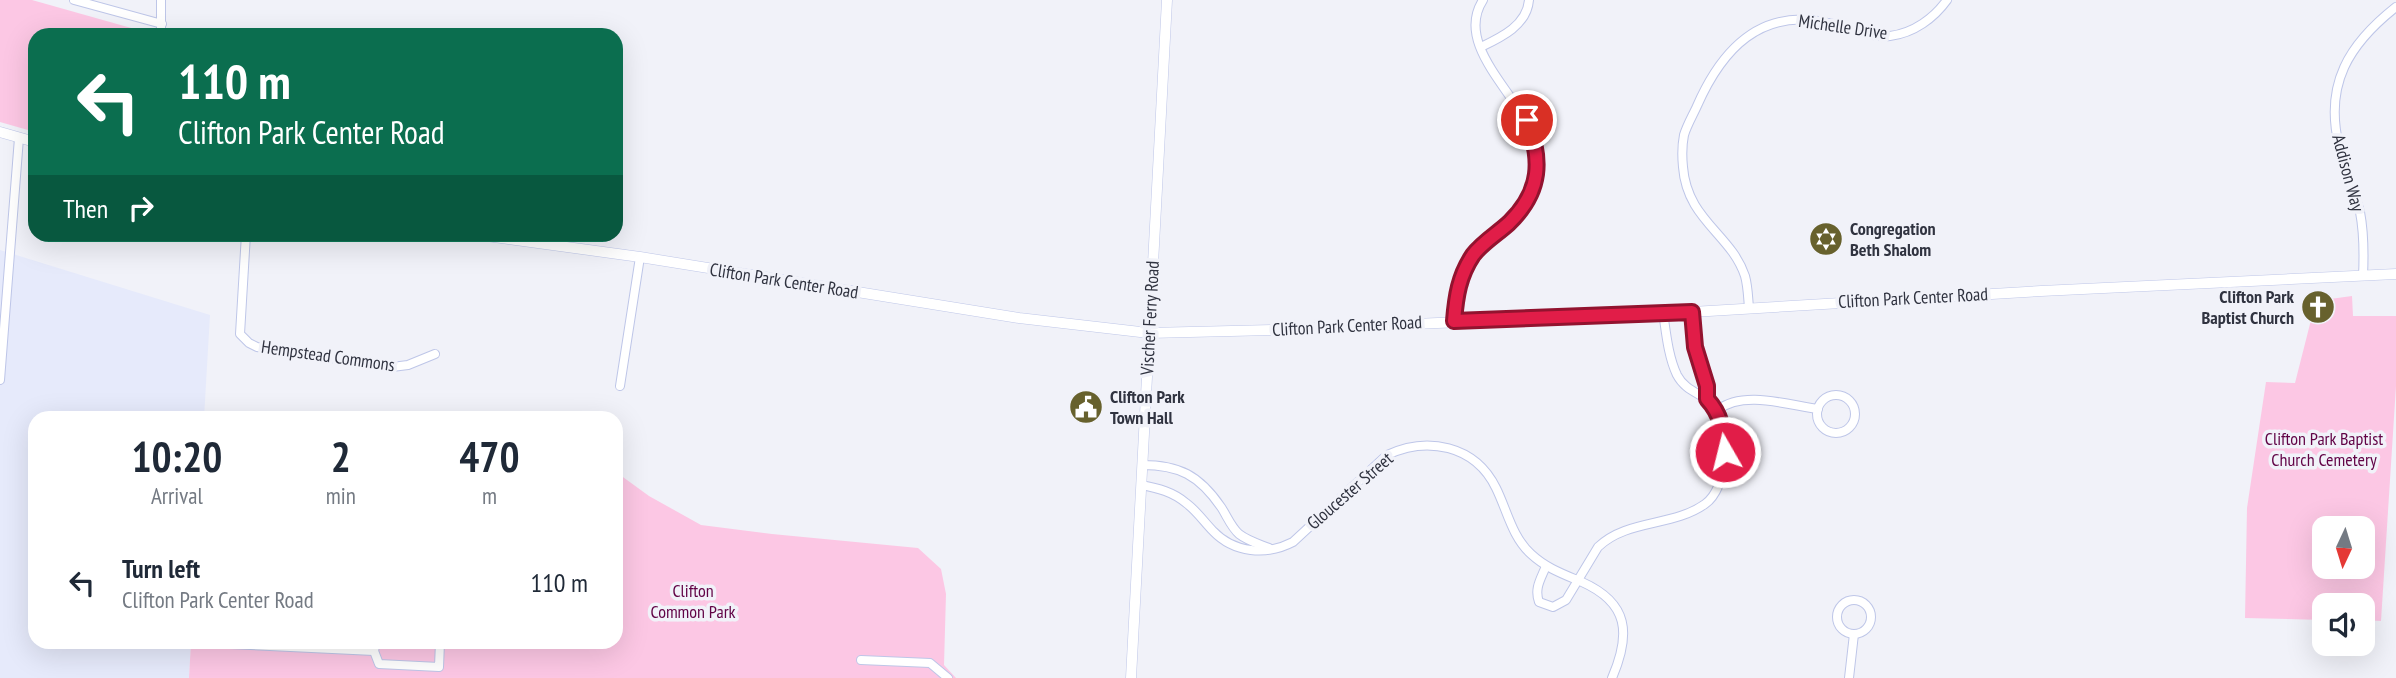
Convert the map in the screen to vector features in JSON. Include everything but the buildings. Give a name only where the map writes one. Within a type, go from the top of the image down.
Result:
[{"type":"street","points":[[74,0],[162,24]]},
{"type":"street","points":[[161,0],[162,28]]},
{"type":"street","name":"Vischer Ferry Road","points":[[1130,678],[1167,0]]},
{"type":"street","points":[[1454,321],[1458,282],[1466,267],[1487,239],[1509,222],[1521,208],[1531,192],[1537,172],[1536,144],[1527,120],[1493,73],[1481,47],[1476,31],[1476,19],[1483,0]]},
{"type":"street","points":[[1481,47],[1496,40],[1523,20],[1530,0]]},
{"type":"street","name":"Michelle Drive","points":[[1749,308],[1745,275],[1736,258],[1689,198],[1686,186],[1682,156],[1684,135],[1702,94],[1739,42],[1768,23],[1812,20],[1890,36],[1912,30],[1937,14],[1947,0]]},
{"type":"street","name":"Addison Way","points":[[2363,276],[2360,216],[2339,147],[2335,101],[2343,67],[2350,53],[2370,30],[2396,7]]},
{"type":"street","points":[[0,132],[28,140]]},
{"type":"street","points":[[0,380],[19,138]]},
{"type":"street","name":"Hempstead Commons","points":[[246,242],[240,334],[249,344],[392,367],[408,365],[435,354]]},
{"type":"street","name":"Clifton Park Center Road","points":[[530,242],[1019,318],[1149,333],[1692,312],[2040,291],[2396,274]]},
{"type":"street","points":[[620,386],[640,257]]},
{"type":"street","points":[[1546,566],[1536,587],[1536,594],[1539,602],[1553,607],[1566,600],[1605,540],[1698,509],[1714,496],[1723,477],[1724,438],[1718,411],[1707,399],[1693,394],[1678,376],[1666,335],[1663,312]]},
{"type":"street","points":[[1692,312],[1695,347],[1707,386],[1707,399]]},
{"type":"street","points":[[1830,396],[1842,396],[1854,408],[1853,420],[1846,430],[1827,431],[1818,422],[1818,409],[1820,403],[1830,396]]},
{"type":"street","points":[[1718,411],[1737,401],[1818,409]]},
{"type":"street","name":"Gloucester Street","points":[[1141,485],[1163,489],[1178,497],[1199,514],[1213,532],[1235,547],[1248,551],[1272,549],[1293,542],[1387,455],[1403,448],[1429,444],[1457,451],[1476,462],[1496,486],[1510,522],[1524,546],[1546,566],[1608,598],[1622,620],[1624,644],[1612,678]]},
{"type":"street","points":[[1142,465],[1174,467],[1183,471],[1207,489],[1237,533],[1272,549]]},
{"type":"street","points":[[1853,601],[1863,603],[1870,617],[1864,631],[1854,634],[1843,631],[1837,621],[1842,605],[1853,601]]},
{"type":"street","points":[[1849,678],[1853,664],[1854,634]]},
{"type":"street","points":[[375,649],[379,664],[439,667],[440,649]]},
{"type":"street","points":[[861,660],[930,663],[948,678]]},
{"type":"shaded area","points":[[0,250],[210,315],[204,411],[28,411],[28,649],[191,649],[189,678],[0,678]]},
{"type":"green space","points":[[0,0],[32,0],[131,28],[28,28],[28,130],[0,122]]},
{"type":"green space","name":"Clifton Park Baptist Church Cemetery","points":[[2352,296],[2353,316],[2396,316],[2396,386],[2381,621],[2375,621],[2375,593],[2312,593],[2312,620],[2245,618],[2247,508],[2266,382],[2295,383],[2311,320],[2330,320],[2330,299]]},
{"type":"green space","name":"Clifton Common Park","points":[[623,477],[649,496],[701,525],[918,548],[941,569],[946,594],[944,665],[956,678],[189,678],[191,649],[623,649]]},
{"type":"place","name":"Congregation Beth Shalom","points":[[1826,239]]},
{"type":"place","name":"Clifton Park Baptist Church","points":[[2318,307]]},
{"type":"place","name":"Clifton Park Town Hall","points":[[1086,407]]},
{"type":"route","points":[[1527,120],[1538,156],[1531,192],[1509,222],[1474,253],[1458,282],[1454,321],[1692,312],[1695,347],[1707,386],[1707,399],[1718,411],[1725,452]]}]
